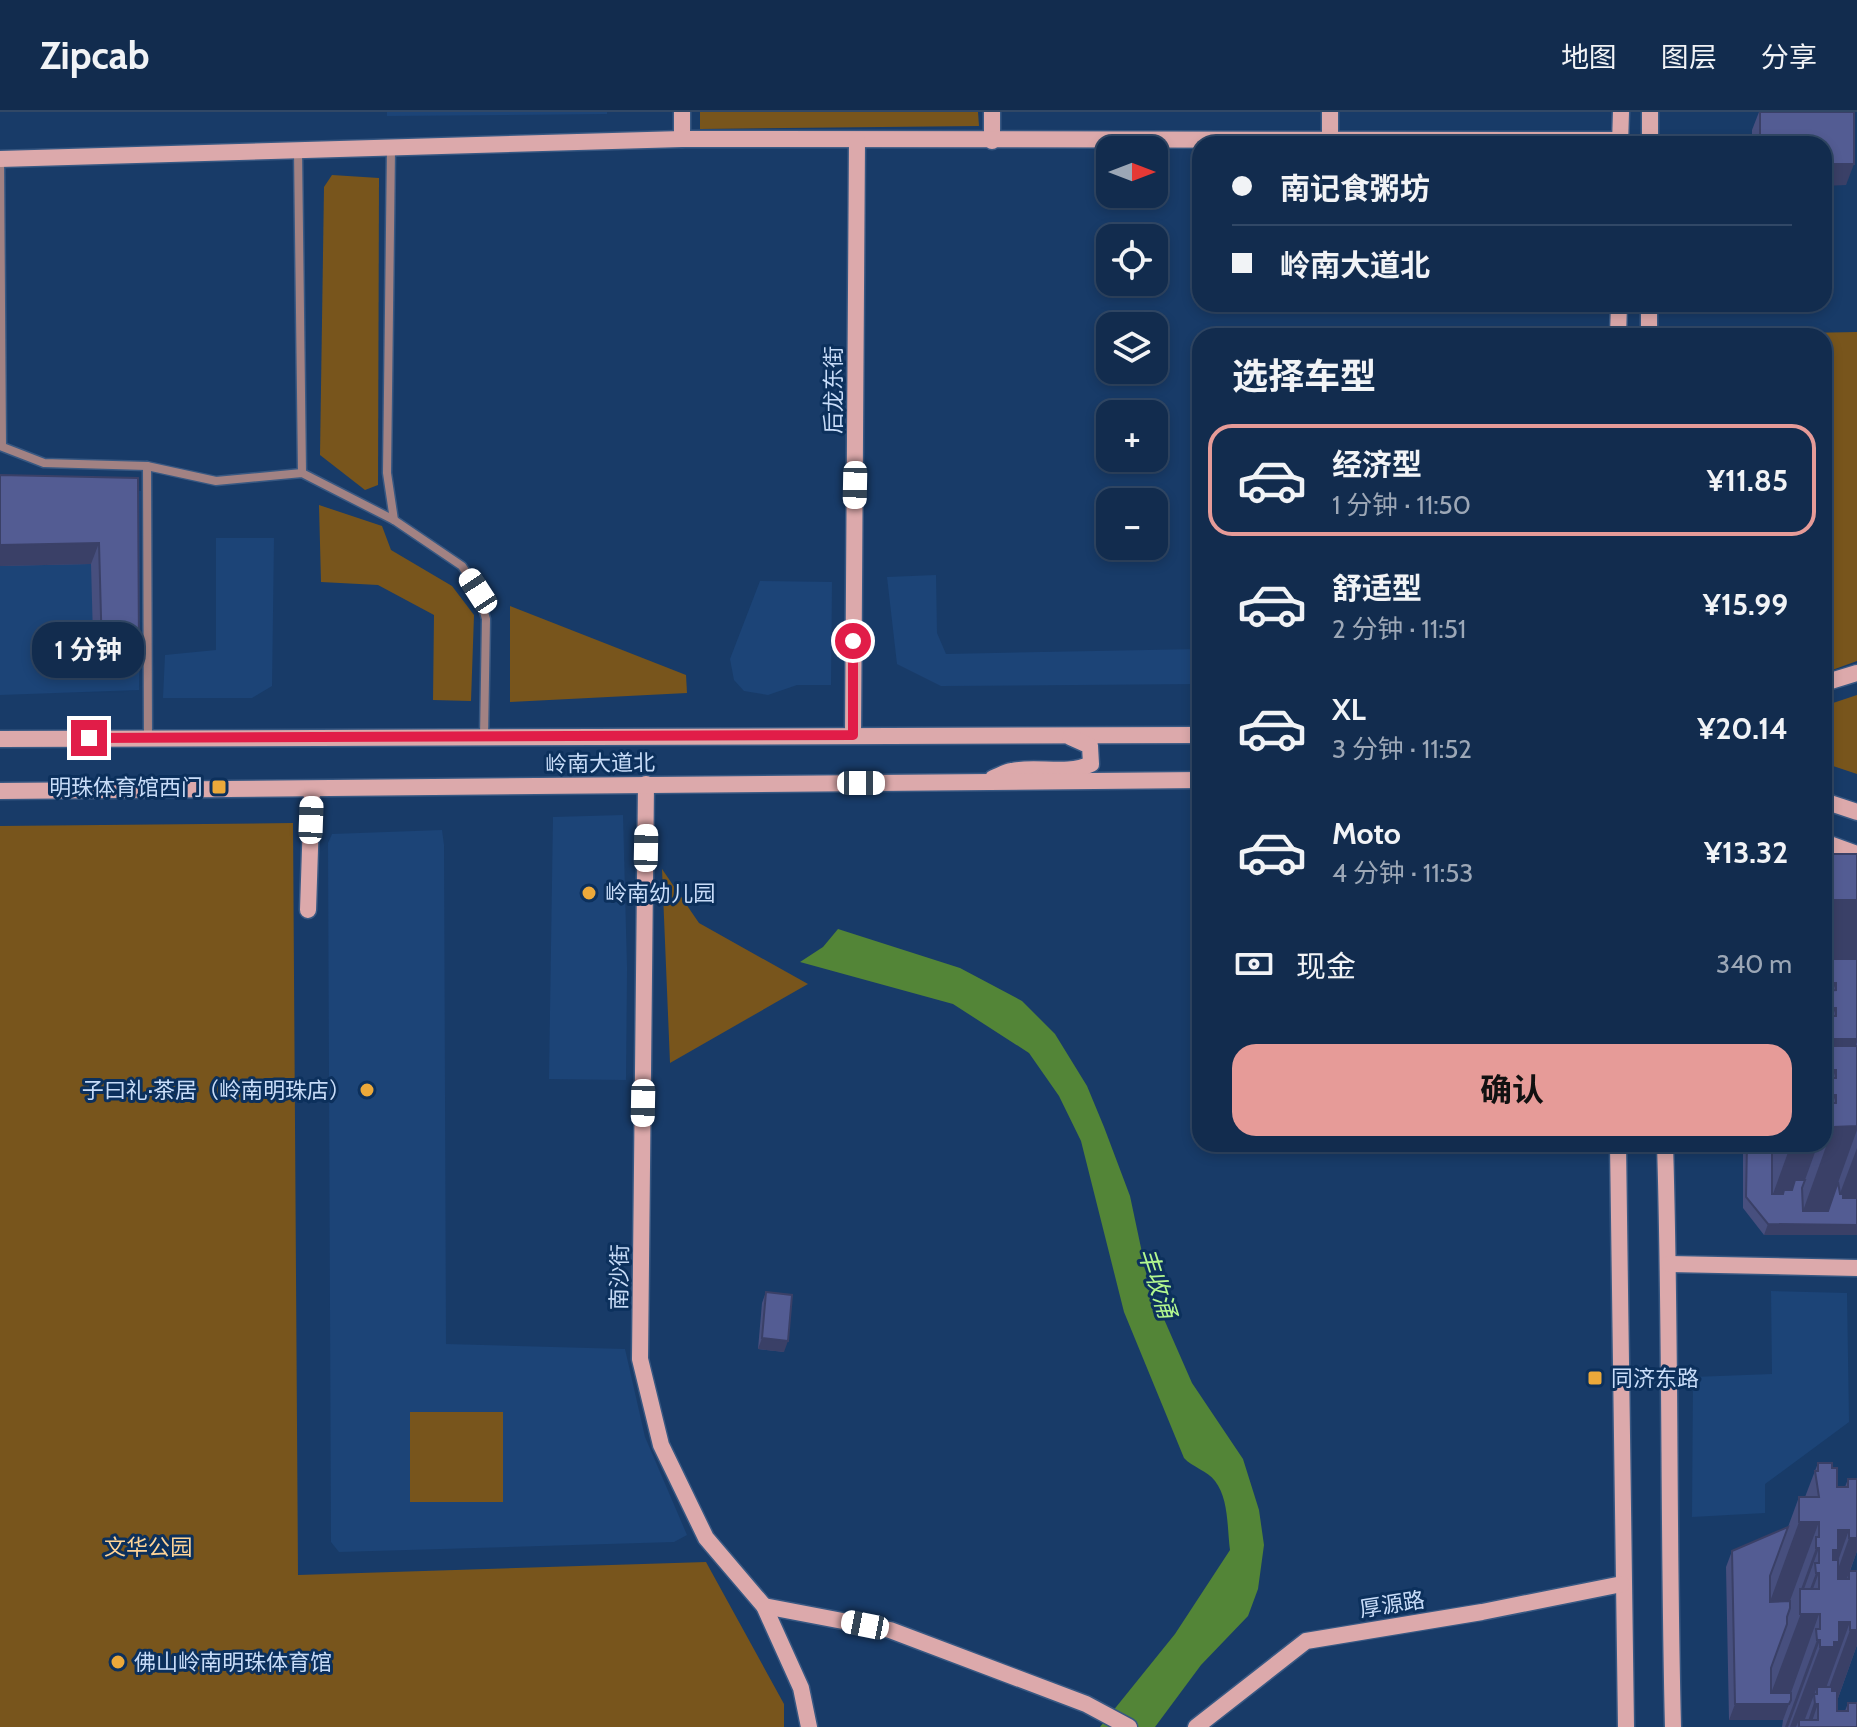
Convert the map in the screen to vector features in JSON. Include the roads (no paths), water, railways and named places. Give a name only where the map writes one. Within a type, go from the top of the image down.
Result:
[{"type":"street","points":[[682,112],[682,139]]},
{"type":"street","points":[[992,112],[992,141]]},
{"type":"street","points":[[1330,112],[1330,136]]},
{"type":"street","points":[[1620,136],[1621,112]]},
{"type":"street","points":[[1650,112],[1650,136]]},
{"type":"street","points":[[484,737],[486,619],[478,591],[462,566],[394,520],[302,473],[216,481],[147,466],[44,463],[1,446],[0,159],[682,139],[1192,141]]},
{"type":"street","name":"后龙东街","points":[[853,735],[857,140]]},
{"type":"street","points":[[391,148],[387,473],[394,520]]},
{"type":"street","points":[[298,151],[302,473]]},
{"type":"street","points":[[147,466],[148,738]]},
{"type":"street","points":[[1832,681],[1857,673]]},
{"type":"street","points":[[984,782],[1013,770],[1080,769],[1091,764],[1090,746],[1066,735]]},
{"type":"street","name":"岭南大道北","points":[[0,739],[1192,735]]},
{"type":"street","name":"岭南大道北","points":[[0,791],[1192,780]]},
{"type":"street","name":"南沙街","points":[[646,784],[640,1359],[661,1445],[706,1538],[764,1606],[801,1688],[809,1727]]},
{"type":"street","points":[[308,910],[312,789]]},
{"type":"street","points":[[1832,804],[1857,812]]},
{"type":"street","points":[[1832,845],[1857,855]]},
{"type":"street","points":[[1832,854],[1857,855]]},
{"type":"street","points":[[1618,1152],[1626,1727]]},
{"type":"street","points":[[1665,1152],[1673,1727]]},
{"type":"street","points":[[1669,1264],[1857,1268]]},
{"type":"street","name":"厚源路","points":[[1196,1727],[1306,1641],[1482,1612],[1622,1584]]},
{"type":"street","points":[[764,1606],[890,1630],[1086,1704],[1129,1727]]},
{"type":"place","name":"明珠体育馆西门","points":[[219,787]]},
{"type":"place","name":"岭南幼儿园","points":[[589,893]]},
{"type":"place","name":"子曰礼·茶居（岭南明珠店）","points":[[367,1090]]},
{"type":"place","name":"同济东路","points":[[1595,1378]]},
{"type":"place","name":"佛山岭南明珠体育馆","points":[[118,1662]]},
{"type":"water label","name":"丰收涌","points":[[1157,1283]]},
{"type":"park label","name":"文华公园","points":[[148,1547]]}]
